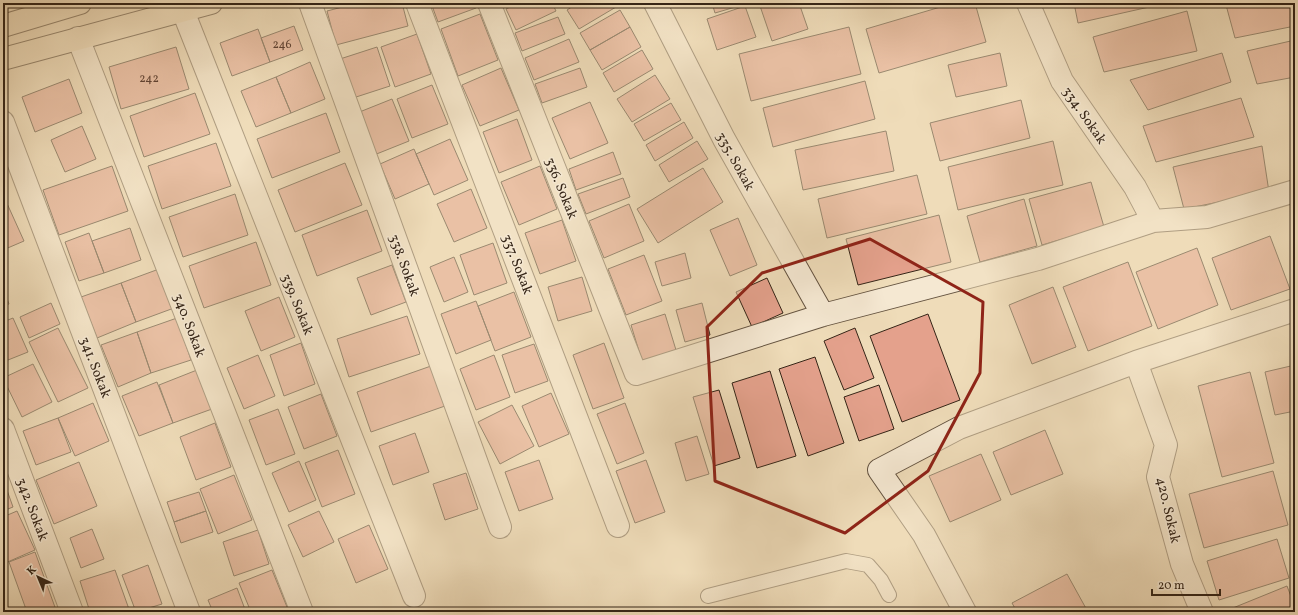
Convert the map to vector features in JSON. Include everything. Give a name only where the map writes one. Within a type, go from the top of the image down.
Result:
[{"type":"main road","points":[[3,26],[80,3]]},
{"type":"main road","points":[[3,59],[211,3]]},
{"type":"street","name":"338. Sokak","points":[[310,3],[500,527]]},
{"type":"street","name":"337. Sokak","points":[[417,3],[618,526]]},
{"type":"street","name":"336. Sokak","points":[[489,3],[636,374],[823,316]]},
{"type":"street","name":"335. Sokak","points":[[656,3],[724,139],[823,316]]},
{"type":"street","name":"334. Sokak","points":[[1028,3],[1062,80],[1135,187],[1153,221]]},
{"type":"street","name":"339. Sokak","points":[[183,11],[414,596]]},
{"type":"street","name":"340. Sokak","points":[[78,38],[302,612]]},
{"type":"street","name":"341. Sokak","points":[[3,122],[189,612]]},
{"type":"street","points":[[823,316],[1038,258],[1153,221],[1207,217],[1295,191]]},
{"type":"street","points":[[966,612],[924,535],[879,470],[959,428],[1136,362],[1295,310]]},
{"type":"street","name":"420. Sokak","points":[[1136,362],[1166,445],[1158,477],[1182,564],[1202,612]]},
{"type":"street","name":"342. Sokak","points":[[3,429],[72,612]]},
{"type":"lane","points":[[708,596],[846,561],[868,565],[881,580],[889,595]]},
{"type":"highlighted area","points":[[870,239],[983,302],[980,373],[928,471],[845,533],[715,481],[707,327],[762,273]]},
{"type":"building","points":[[358,3],[402,3],[408,26],[336,45],[327,11]]},
{"type":"building","points":[[431,3],[475,3],[476,8],[438,22]]},
{"type":"building","points":[[518,3],[552,3],[556,11],[516,30],[506,9]]},
{"type":"building","points":[[578,3],[614,3],[616,7],[579,29],[567,10]]},
{"type":"building","points":[[712,3],[749,3],[715,13]]},
{"type":"building","points":[[759,3],[799,3],[808,29],[772,41]]},
{"type":"building","points":[[954,3],[975,3],[986,42],[879,73],[866,29]]},
{"type":"building","points":[[1074,3],[1167,3],[1078,23]]},
{"type":"building","points":[[1239,3],[1295,3],[1295,26],[1235,38],[1226,5]]},
{"type":"building","points":[[745,6],[756,37],[717,50],[707,19]]},
{"type":"building","points":[[620,10],[630,27],[590,50],[580,33]]},
{"type":"building","points":[[1187,11],[1197,51],[1104,72],[1093,37]]},
{"type":"building","points":[[480,14],[498,60],[458,76],[441,29]]},
{"type":"building","points":[[558,17],[565,34],[522,51],[515,33]]},
{"type":"building","points":[[294,26],[303,50],[270,62],[261,38]]},
{"type":"building","points":[[630,27],[641,47],[602,70],[590,50]]},
{"type":"building","points":[[849,27],[861,74],[751,101],[739,54]]},
{"type":"building","points":[[258,29],[270,62],[232,76],[220,43]]},
{"type":"building","points":[[417,34],[431,74],[395,87],[381,47]]},
{"type":"building","points":[[569,39],[579,62],[534,80],[525,58]]},
{"type":"building","points":[[1295,40],[1295,77],[1257,84],[1247,51]]},
{"type":"building","points":[[176,47],[189,89],[121,109],[109,67]]},
{"type":"building","points":[[377,47],[390,86],[353,98],[340,59]]},
{"type":"building","points":[[642,50],[653,69],[614,92],[603,73]]},
{"type":"building","points":[[1000,53],[1007,86],[956,97],[948,65]]},
{"type":"building","points":[[1222,53],[1231,82],[1148,110],[1130,80]]},
{"type":"building","points":[[310,62],[325,99],[291,113],[276,77]]},
{"type":"building","points":[[501,68],[519,110],[480,126],[462,85]]},
{"type":"building","points":[[580,68],[587,87],[542,103],[535,84]]},
{"type":"building","points":[[655,75],[670,99],[632,122],[617,99]]},
{"type":"building","points":[[276,77],[291,113],[256,127],[241,91]]},
{"type":"building","points":[[69,79],[82,113],[35,132],[22,97]]},
{"type":"building","points":[[865,81],[875,119],[773,147],[763,108]]},
{"type":"building","points":[[432,85],[448,124],[412,138],[397,99]]},
{"type":"building","points":[[195,93],[210,134],[144,157],[130,116]]},
{"type":"building","points":[[1241,98],[1254,137],[1156,162],[1143,126]]},
{"type":"building","points":[[392,99],[409,141],[374,155],[357,113]]},
{"type":"building","points":[[1021,100],[1030,138],[940,161],[930,123]]},
{"type":"building","points":[[590,102],[608,143],[570,159],[552,118]]},
{"type":"building","points":[[671,103],[681,120],[644,141],[634,124]]},
{"type":"building","points":[[326,113],[340,152],[272,178],[257,139]]},
{"type":"building","points":[[517,119],[532,160],[499,173],[483,132]]},
{"type":"building","points":[[684,122],[693,138],[655,161],[646,145]]},
{"type":"building","points":[[82,126],[96,159],[65,172],[51,140]]},
{"type":"building","points":[[886,131],[894,171],[803,190],[795,150]]},
{"type":"building","points":[[450,139],[468,180],[434,195],[416,154]]},
{"type":"building","points":[[697,141],[708,159],[669,182],[659,165]]},
{"type":"building","points":[[1053,141],[1063,185],[958,210],[948,167]]},
{"type":"building","points":[[216,143],[231,186],[162,209],[148,166]]},
{"type":"building","points":[[1262,146],[1269,192],[1184,209],[1173,167]]},
{"type":"building","points":[[414,149],[429,184],[395,199],[380,164]]},
{"type":"building","points":[[613,152],[621,174],[576,190],[569,169]]},
{"type":"building","points":[[345,163],[362,205],[295,232],[278,190]]},
{"type":"building","points":[[112,166],[128,211],[59,235],[43,190]]},
{"type":"building","points":[[540,166],[557,209],[519,225],[501,182]]},
{"type":"building","points":[[703,168],[723,202],[658,243],[637,209]]},
{"type":"building","points":[[917,175],[927,214],[827,238],[818,199]]},
{"type":"building","points":[[623,178],[630,197],[586,214],[578,194]]},
{"type":"building","points":[[1091,182],[1104,227],[1042,245],[1029,199]]},
{"type":"building","points":[[471,189],[487,228],[454,242],[437,204]]},
{"type":"building","points":[[235,194],[248,235],[183,257],[169,217]]},
{"type":"building","points":[[5,199],[24,241],[3,250],[3,200]]},
{"type":"building","points":[[1024,199],[1037,246],[980,262],[967,216]]},
{"type":"building","points":[[629,204],[644,241],[604,258],[589,221]]},
{"type":"building","points":[[367,210],[382,251],[317,276],[302,235]]},
{"type":"building","points":[[939,215],[951,262],[858,285],[846,239]]},
{"type":"building","points":[[738,218],[757,265],[730,276],[710,230]]},
{"type":"building","points":[[562,220],[576,261],[540,274],[525,233]]},
{"type":"building","points":[[130,228],[141,260],[104,273],[92,241]]},
{"type":"building","points":[[89,233],[104,273],[79,281],[65,242]]},
{"type":"building","points":[[1270,236],[1290,289],[1231,310],[1212,258]]},
{"type":"building","points":[[256,242],[271,285],[204,308],[189,266]]},
{"type":"building","points":[[493,243],[507,283],[474,295],[460,255]]},
{"type":"building","points":[[1197,248],[1218,305],[1158,329],[1136,272]]},
{"type":"building","points":[[685,253],[691,278],[662,286],[655,262]]},
{"type":"building","points":[[644,255],[662,301],[626,315],[608,269]]},
{"type":"building","points":[[454,257],[468,292],[444,302],[430,267]]},
{"type":"building","points":[[1128,262],[1152,326],[1088,351],[1063,287]]},
{"type":"building","points":[[392,265],[406,302],[371,315],[357,278]]},
{"type":"building","points":[[159,269],[174,308],[136,322],[121,283]]},
{"type":"building","points":[[582,277],[592,311],[558,321],[548,287]]},
{"type":"building","points":[[767,278],[783,313],[752,327],[736,292]]},
{"type":"building","points":[[121,283],[136,322],[97,338],[81,297]]},
{"type":"building","points":[[3,287],[9,304],[3,306]]},
{"type":"building","points":[[1053,287],[1076,347],[1032,364],[1009,305]]},
{"type":"building","points":[[514,292],[531,337],[495,351],[478,306]]},
{"type":"building","points":[[279,297],[295,337],[261,351],[245,311]]},
{"type":"building","points":[[476,301],[491,340],[456,354],[441,314]]},
{"type":"building","points":[[51,303],[60,324],[29,338],[20,317]]},
{"type":"building","points":[[702,303],[710,335],[685,342],[676,310]]},
{"type":"building","points":[[665,314],[676,350],[642,361],[631,325]]},
{"type":"building","points":[[928,314],[960,400],[902,422],[870,336]]},
{"type":"building","points":[[407,316],[420,354],[349,377],[337,339]]},
{"type":"building","points":[[13,318],[28,352],[3,362],[3,322]]},
{"type":"building","points":[[177,318],[191,360],[151,373],[137,332]]},
{"type":"building","points":[[58,328],[88,388],[58,402],[29,342]]},
{"type":"building","points":[[855,328],[874,378],[844,390],[824,341]]},
{"type":"building","points":[[137,332],[151,373],[118,387],[101,345]]},
{"type":"building","points":[[301,343],[315,384],[284,396],[270,355]]},
{"type":"building","points":[[604,343],[624,398],[593,409],[573,355]]},
{"type":"building","points":[[534,344],[548,381],[515,393],[502,355]]},
{"type":"building","points":[[258,355],[275,396],[244,409],[227,368]]},
{"type":"building","points":[[494,355],[510,397],[476,410],[460,369]]},
{"type":"building","points":[[815,357],[844,443],[808,456],[779,369]]},
{"type":"building","points":[[33,364],[52,402],[22,417],[3,378]]},
{"type":"building","points":[[1295,365],[1295,411],[1275,415],[1265,372]]},
{"type":"building","points":[[431,366],[445,406],[371,432],[357,392]]},
{"type":"building","points":[[197,370],[212,409],[173,423],[159,385]]},
{"type":"building","points":[[770,371],[796,456],[757,468],[732,383]]},
{"type":"building","points":[[1250,372],[1274,463],[1222,477],[1198,386]]},
{"type":"building","points":[[157,382],[173,423],[139,436],[122,396]]},
{"type":"building","points":[[879,385],[894,429],[859,441],[844,397]]},
{"type":"building","points":[[719,390],[740,458],[714,466],[693,397]]},
{"type":"building","points":[[551,393],[569,434],[539,447],[522,406]]},
{"type":"building","points":[[321,394],[337,436],[304,449],[288,407]]},
{"type":"building","points":[[93,403],[109,441],[75,456],[58,418]]},
{"type":"building","points":[[625,403],[644,453],[617,464],[597,414]]},
{"type":"building","points":[[512,405],[534,446],[500,464],[478,422]]},
{"type":"building","points":[[278,409],[295,454],[266,465],[249,420]]},
{"type":"building","points":[[58,418],[71,452],[36,465],[23,431]]},
{"type":"building","points":[[215,423],[231,467],[196,480],[180,437]]},
{"type":"building","points":[[1045,430],[1063,474],[1011,495],[993,452]]},
{"type":"building","points":[[415,433],[429,472],[393,485],[379,446]]},
{"type":"building","points":[[697,436],[709,474],[686,481],[675,443]]},
{"type":"building","points":[[338,450],[355,494],[322,507],[305,463]]},
{"type":"building","points":[[981,454],[1001,500],[950,522],[929,476]]},
{"type":"building","points":[[539,460],[553,499],[519,511],[505,472]]},
{"type":"building","points":[[646,460],[665,512],[635,523],[616,471]]},
{"type":"building","points":[[299,461],[316,500],[289,512],[272,473]]},
{"type":"building","points":[[79,462],[97,506],[54,524],[36,480]]},
{"type":"building","points":[[1273,471],[1288,525],[1204,548],[1189,494]]},
{"type":"building","points":[[466,473],[478,509],[445,520],[433,484]]},
{"type":"building","points":[[234,475],[252,520],[218,534],[200,489]]},
{"type":"building","points":[[3,479],[13,507],[3,511]]},
{"type":"building","points":[[199,492],[206,511],[174,522],[167,502]]},
{"type":"building","points":[[17,511],[35,550],[3,564],[3,517]]},
{"type":"building","points":[[206,511],[213,532],[181,543],[174,522]]},
{"type":"building","points":[[319,511],[334,542],[303,557],[288,525]]},
{"type":"building","points":[[369,525],[388,569],[356,583],[338,539]]},
{"type":"building","points":[[92,529],[104,559],[81,568],[70,538]]},
{"type":"building","points":[[258,530],[269,564],[234,576],[223,542]]},
{"type":"building","points":[[1277,539],[1289,578],[1219,600],[1207,561]]},
{"type":"building","points":[[35,552],[56,610],[51,612],[27,612],[9,562]]},
{"type":"building","points":[[148,565],[162,604],[136,612],[122,575]]},
{"type":"building","points":[[115,570],[130,612],[90,612],[80,581]]},
{"type":"building","points":[[272,570],[287,607],[273,612],[251,612],[239,583]]},
{"type":"building","points":[[1067,574],[1088,612],[1017,612],[1012,603]]},
{"type":"building","points":[[1287,586],[1295,607],[1295,612],[1223,612]]},
{"type":"building","points":[[237,588],[246,612],[213,612],[208,600]]}]
